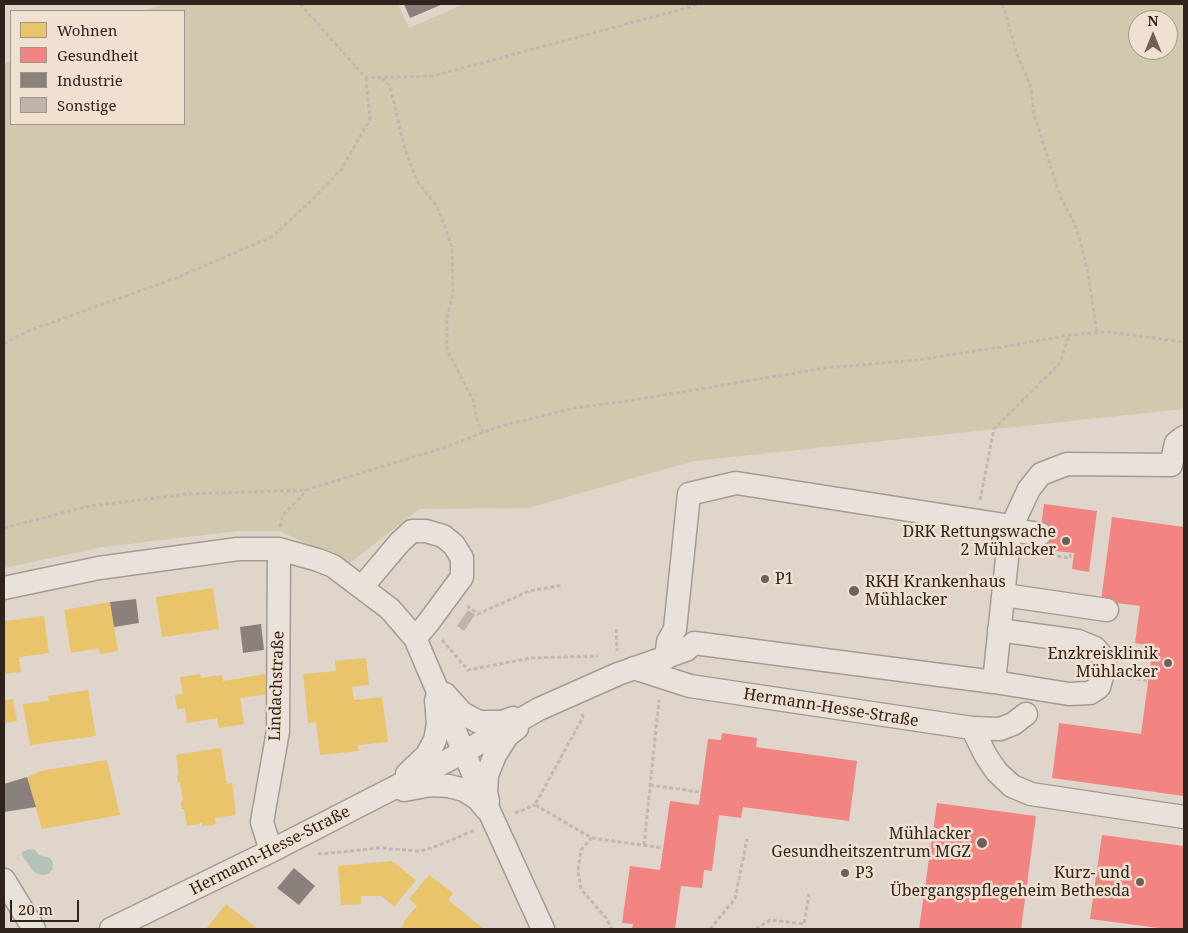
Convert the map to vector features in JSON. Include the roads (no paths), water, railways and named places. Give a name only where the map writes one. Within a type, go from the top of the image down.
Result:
[{"type":"street","points":[[994,682],[1012,524],[1029,489],[1041,474],[1067,464],[1171,464],[1176,443],[1184,437]]},
{"type":"street","points":[[664,667],[668,642],[675,629],[689,494],[736,483],[976,520],[1041,526]]},
{"type":"street","points":[[362,587],[400,542],[412,531],[426,531],[443,536],[454,545],[462,558],[462,577],[422,630]]},
{"type":"street","points":[[4,588],[99,568],[238,548],[284,550],[333,566],[390,609],[422,630],[437,705],[438,724],[435,740],[427,755],[404,777],[374,798]]},
{"type":"street","name":"Lindachstraße","points":[[279,847],[262,822],[278,731],[284,550]]},
{"type":"street","points":[[1004,594],[1107,610]]},
{"type":"street","points":[[664,667],[694,643],[994,682],[1069,694],[1090,693],[1100,686],[1104,658],[1095,648],[1078,641],[999,630]]},
{"type":"street","name":"Hermann-Hesse-Straße","points":[[111,929],[145,923],[279,847],[464,752],[539,709],[634,668],[664,667],[690,686],[972,728],[1000,730],[1013,724],[1026,714]]},
{"type":"street","points":[[431,675],[450,701],[462,713],[479,722],[502,722],[539,709]]},
{"type":"street","points":[[431,675],[464,752]]},
{"type":"street","name":"Hermann-Hesse-Straße","points":[[492,818],[486,793],[487,775],[495,755],[507,736],[539,709]]},
{"type":"street","points":[[972,728],[986,756],[997,772],[1012,786],[1031,794],[1184,817]]},
{"type":"street","name":"Hermann-Hesse-Straße","points":[[464,752],[542,929]]},
{"type":"street","name":"Hermann-Hesse-Straße","points":[[374,798],[409,788],[431,785],[449,786],[464,790],[478,799],[492,818]]},
{"type":"street","points":[[4,880],[34,929]]},
{"type":"place","name":"DRK Rettungswache 2 Mühlacker","points":[[1066,541]]},
{"type":"place","name":"P1","points":[[765,579]]},
{"type":"place","name":"RKH Krankenhaus Mühlacker","points":[[854,591]]},
{"type":"place","name":"Enzkreisklinik Mühlacker","points":[[1168,663]]},
{"type":"place","name":"Mühlacker Gesundheitszentrum MGZ","points":[[982,843]]},
{"type":"place","name":"P3","points":[[845,873]]},
{"type":"place","name":"Kurz- und Übergangspflegeheim Bethesda","points":[[1140,882]]}]
